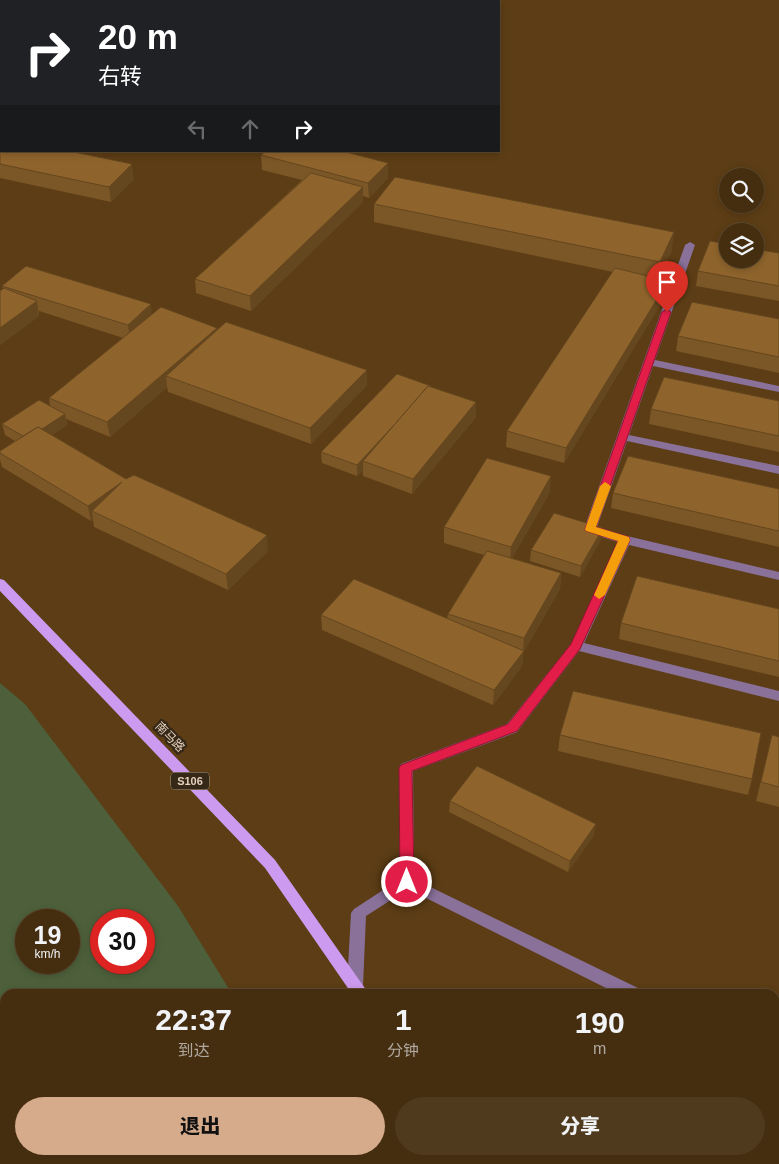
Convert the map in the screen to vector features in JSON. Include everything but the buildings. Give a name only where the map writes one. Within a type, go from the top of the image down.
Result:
[{"type":"main road","name":"南马路","points":[[0,584],[270,864],[357,989]]},
{"type":"street","points":[[690,245],[590,529],[625,540],[779,576]]},
{"type":"street","points":[[649,362],[779,389]]},
{"type":"street","points":[[623,437],[779,470]]},
{"type":"street","points":[[407,882],[406,768],[512,728],[576,646],[625,540]]},
{"type":"street","points":[[576,646],[779,696]]},
{"type":"street","points":[[358,989],[359,913],[407,882]]},
{"type":"street","points":[[407,882],[624,989]]},
{"type":"green space","points":[[0,683],[25,704],[178,906],[229,989],[0,989]]},
{"type":"slow traffic","points":[[599,595],[625,540],[590,529],[605,486]]},
{"type":"route","points":[[407,882],[406,768],[512,728],[576,646],[625,540],[590,529],[667,312]]}]
